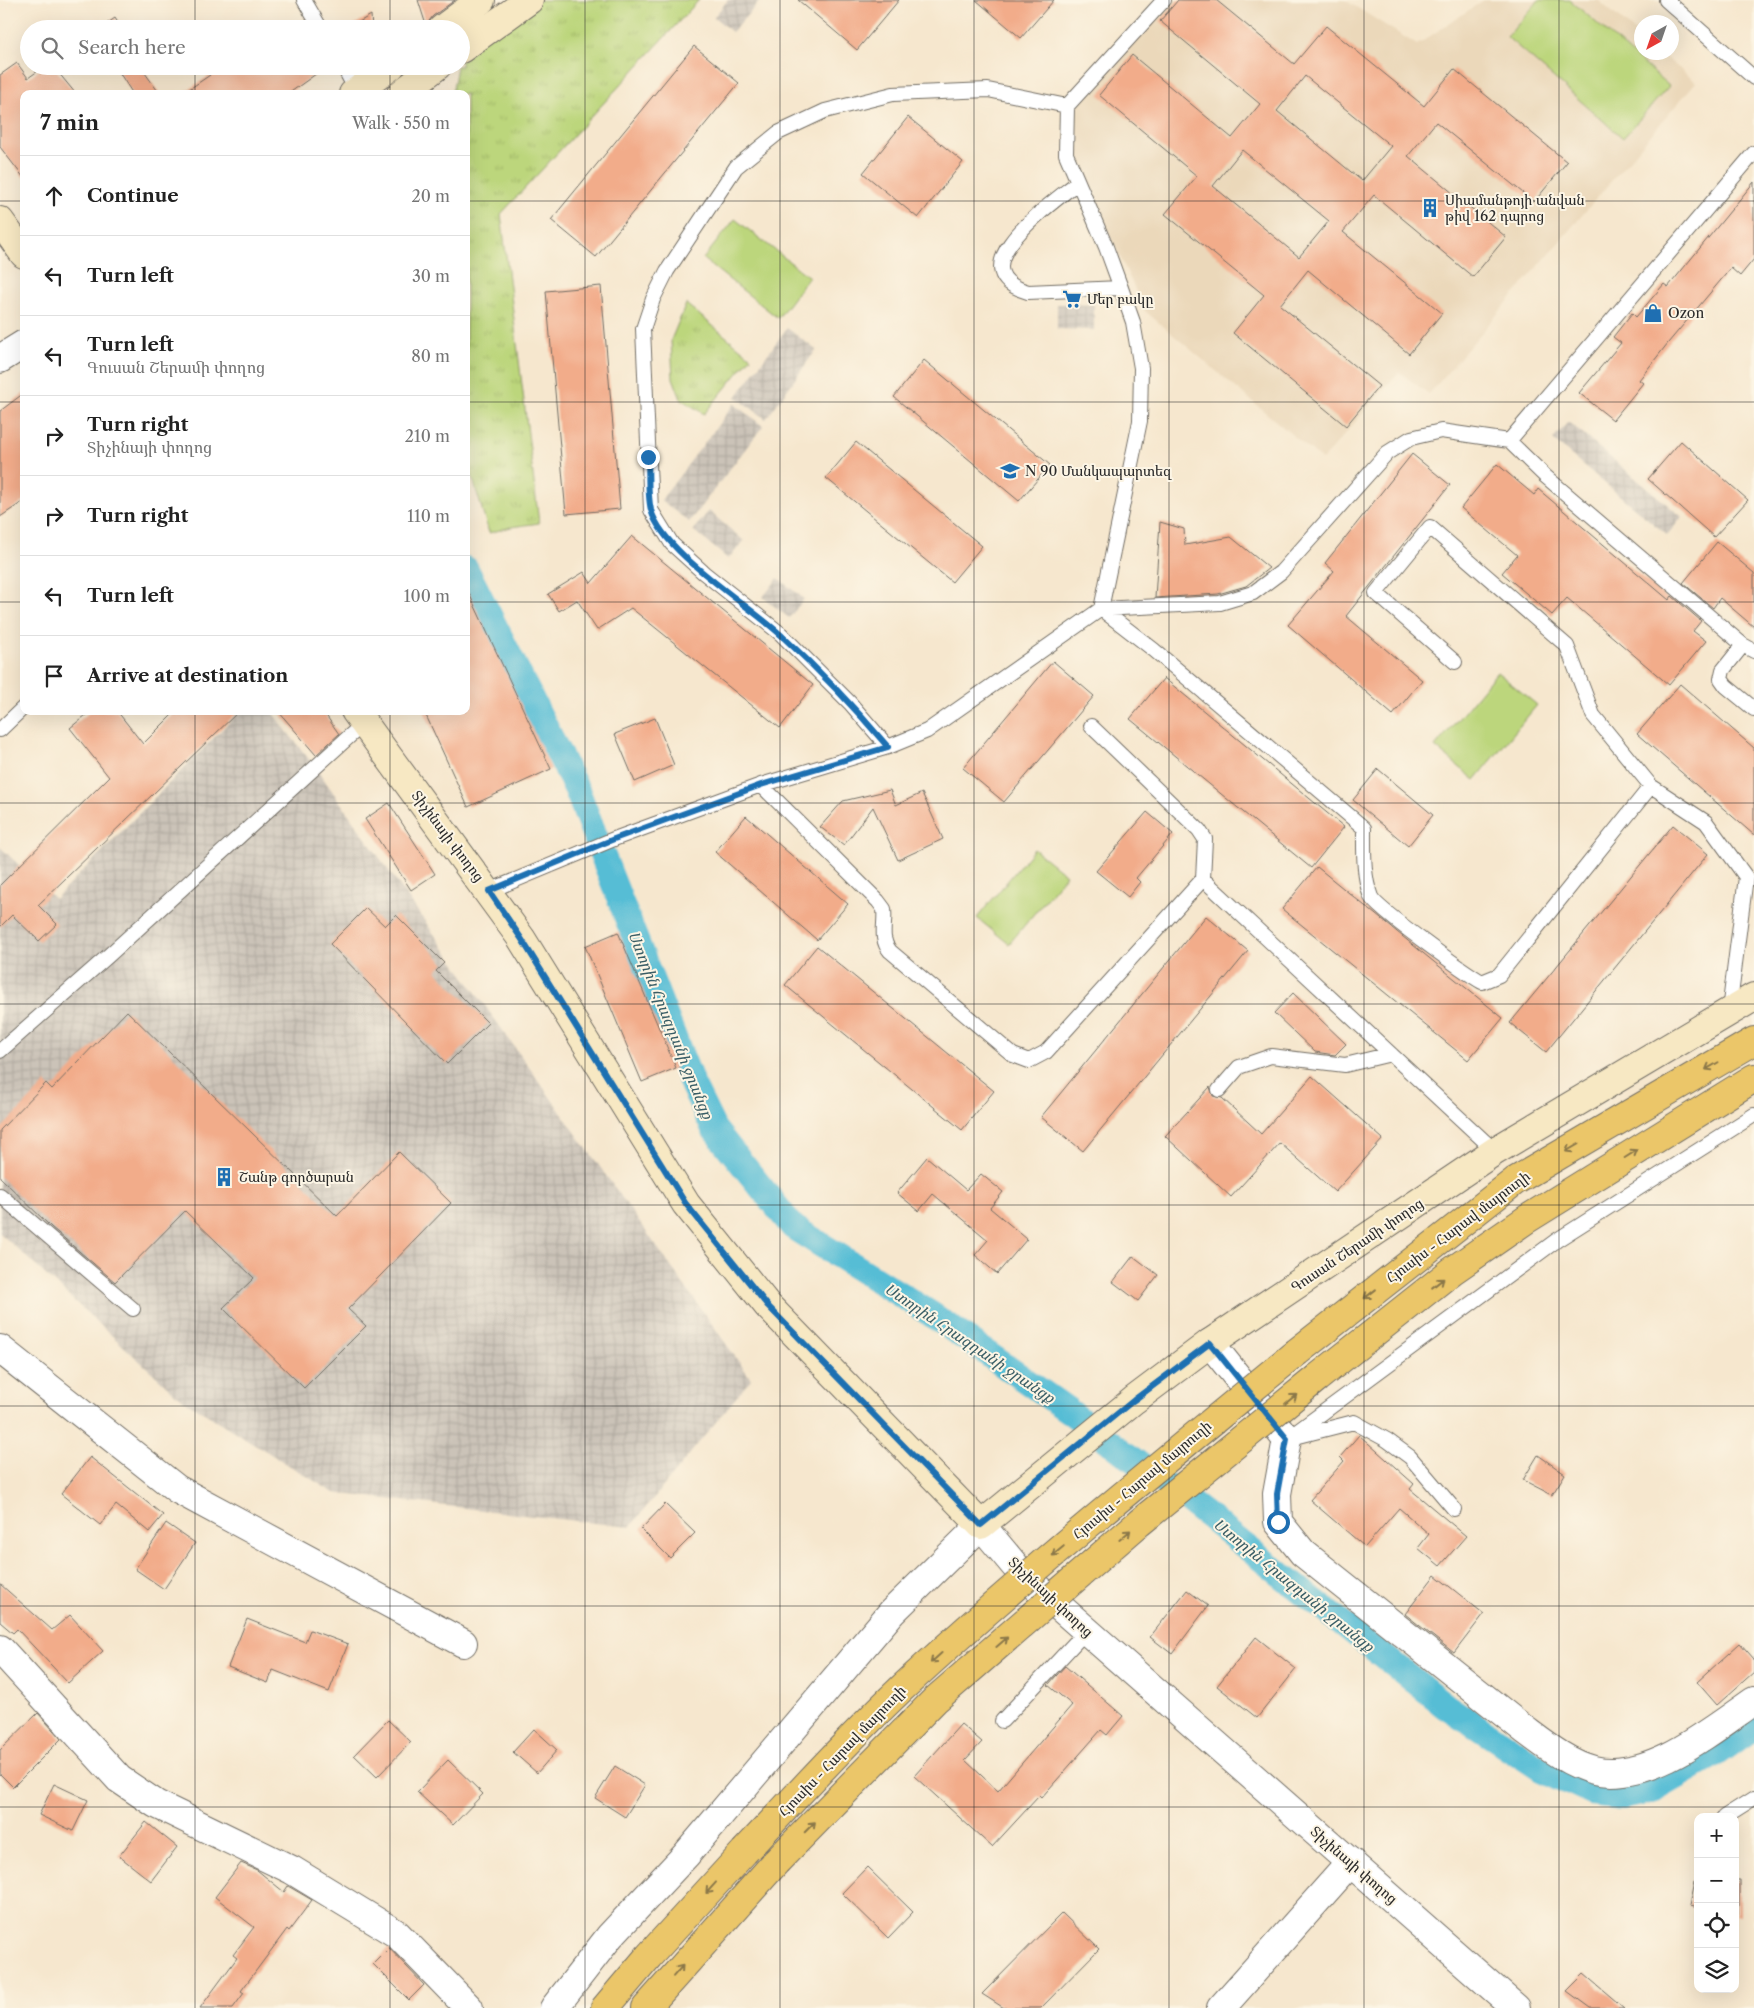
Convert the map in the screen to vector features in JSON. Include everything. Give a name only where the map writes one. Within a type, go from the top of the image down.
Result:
[{"type":"highway","name":"Հյուսիս - Հարավ մայրուղի","points":[[605,2008],[649,1956],[840,1750],[957,1638],[1107,1508],[1297,1352],[1515,1181],[1754,1041]]},
{"type":"highway","points":[[646,2008],[776,1862],[935,1700],[1139,1523],[1452,1271],[1527,1219],[1754,1078]]},
{"type":"main road","points":[[454,20],[481,0]]},
{"type":"main road","points":[[470,40],[496,11],[529,0]]},
{"type":"main road","points":[[360,90],[379,75]]},
{"type":"main road","points":[[406,90],[425,75]]},
{"type":"main road","points":[[0,221],[20,248]]},
{"type":"main road","name":"Տիչինայի փողոց","points":[[360,717],[489,891],[521,938],[686,1204],[768,1306],[981,1525]]},
{"type":"main road","name":"Գուսան Շերամի փողոց","points":[[981,1525],[1134,1400],[1210,1343],[1495,1151],[1754,997]]},
{"type":"street","points":[[0,359],[20,346]]},
{"type":"street","points":[[1210,1343],[1287,1439],[1277,1494],[1278,1522],[1303,1552],[1525,1730],[1561,1756],[1594,1770],[1624,1771],[1655,1762],[1685,1748],[1754,1701]]},
{"type":"street","points":[[0,1349],[177,1489],[464,1643]]},
{"type":"street","points":[[554,2008],[610,1936],[686,1855],[892,1612],[981,1525]]},
{"type":"street","name":"Տիչինայի փողոց","points":[[981,1525],[1021,1573],[1516,2008]]},
{"type":"street","points":[[0,1650],[119,1779],[156,1804],[292,1870],[396,1934],[469,2008]]},
{"type":"street","points":[[1221,2008],[1351,1862]]},
{"type":"lane","points":[[304,0],[316,20]]},
{"type":"lane","points":[[1101,609],[1140,421],[1141,368],[1132,322],[1121,288],[1106,247],[1066,154],[1067,106],[1164,0]]},
{"type":"lane","points":[[1666,0],[1754,78]]},
{"type":"lane","points":[[347,75],[355,90]]},
{"type":"lane","points":[[888,747],[850,703],[780,634],[704,573],[672,544],[651,510],[643,329],[653,299],[667,271],[736,167],[778,132],[825,111],[893,94],[988,90],[1067,106]]},
{"type":"lane","points":[[1509,442],[1754,153]]},
{"type":"lane","points":[[1078,182],[1021,229],[1004,251],[1001,271],[1007,281],[1016,289],[1028,292],[1121,288]]},
{"type":"lane","points":[[489,891],[614,839],[761,785],[888,747],[927,731],[1101,609],[1220,603],[1253,594],[1281,572],[1387,453],[1411,438],[1441,431],[1509,442],[1545,476],[1748,648],[1723,670],[1721,679],[1726,686],[1754,709]]},
{"type":"lane","points":[[1455,662],[1376,594],[1430,527],[1567,646],[1593,715],[1651,786],[1706,822],[1746,877],[1729,1011]]},
{"type":"lane","points":[[1101,609],[1154,650],[1364,828],[1365,869],[1372,899],[1459,969],[1482,982],[1499,975],[1651,786]]},
{"type":"lane","points":[[0,730],[20,710]]},
{"type":"lane","points":[[0,1050],[108,956],[360,717]]},
{"type":"lane","points":[[761,785],[878,901],[884,909],[883,936],[885,944],[890,951],[1013,1055],[1029,1061],[1046,1052],[1203,879],[1205,839],[1199,830],[1091,726]]},
{"type":"lane","points":[[1203,879],[1495,1151]]},
{"type":"lane","points":[[1219,1090],[1239,1068],[1271,1056],[1345,1065],[1391,1054]]},
{"type":"lane","points":[[1287,1439],[1557,1240],[1754,1114]]},
{"type":"lane","points":[[0,1195],[133,1308]]},
{"type":"lane","points":[[1287,1439],[1354,1422],[1387,1440],[1410,1457],[1454,1509]]},
{"type":"lane","points":[[1002,1722],[1087,1630]]},
{"type":"lane","points":[[1730,1813],[1754,1798]]},
{"type":"shaded area","points":[[728,0],[761,0],[732,32],[714,17]]},
{"type":"shaded area","points":[[1167,0],[1345,0],[1417,45],[1484,0],[1598,0],[1634,31],[1634,60],[1669,60],[1696,82],[1429,394],[1399,372],[1322,460],[1145,311],[1072,152],[1070,119],[1080,104]]},
{"type":"shaded area","points":[[1057,304],[1094,305],[1094,330],[1057,329]]},
{"type":"shaded area","points":[[787,328],[816,350],[766,419],[736,397]]},
{"type":"shaded area","points":[[734,404],[763,426],[689,522],[661,500]]},
{"type":"shaded area","points":[[1568,422],[1682,517],[1667,535],[1553,440]]},
{"type":"shaded area","points":[[709,511],[744,541],[728,559],[693,530]]},
{"type":"shaded area","points":[[778,578],[804,599],[789,618],[763,597]]},
{"type":"shaded area","points":[[236,715],[274,715],[315,767],[751,1379],[630,1527],[334,1493],[180,1398],[0,1233],[0,847],[55,899]]},
{"type":"green space","points":[[522,0],[699,0],[501,214],[539,523],[511,527],[489,533],[470,469],[470,90],[453,90],[455,75],[470,75],[470,48]]},
{"type":"green space","points":[[1539,0],[1570,0],[1634,56],[1634,60],[1639,60],[1669,86],[1623,138],[1507,37]]},
{"type":"green space","points":[[735,219],[809,277],[778,318],[703,259]]},
{"type":"green space","points":[[686,304],[751,357],[704,414],[681,399],[673,378],[671,340]]},
{"type":"green space","points":[[1497,672],[1537,705],[1475,780],[1435,747]]},
{"type":"green space","points":[[1034,849],[1066,875],[1009,944],[977,918]]},
{"type":"building","points":[[418,0],[455,0],[430,20],[424,20]]},
{"type":"building","points":[[798,0],[899,0],[857,50]]},
{"type":"building","points":[[976,0],[1054,0],[1021,38]]},
{"type":"building","name":"Սիամանթոյի անվան թիվ 162 դպրոց","points":[[1178,0],[1216,0],[1294,64],[1326,26],[1424,106],[1454,69],[1567,162],[1534,202],[1436,122],[1408,156],[1506,237],[1473,277],[1374,195],[1343,232],[1442,313],[1409,354],[1308,270],[1280,305],[1379,386],[1346,426],[1233,333],[1264,295],[1165,214],[1197,176],[1099,95],[1132,55],[1232,138],[1260,104],[1160,21]],"holes":[[[1305,76],[1391,146],[1362,181],[1277,111]],[[1242,150],[1329,221],[1299,257],[1213,186]]]},
{"type":"building","points":[[371,15],[371,20],[362,20]]},
{"type":"building","points":[[694,46],[739,83],[596,257],[551,220]]},
{"type":"building","points":[[17,63],[20,67],[20,75],[26,75],[28,78],[32,75],[60,75],[73,90],[20,90],[20,173],[0,147],[0,75]]},
{"type":"building","points":[[121,75],[146,75],[157,90],[130,90]]},
{"type":"building","points":[[210,75],[314,75],[294,90],[188,90]]},
{"type":"building","points":[[908,117],[963,162],[918,218],[863,173]]},
{"type":"building","points":[[1754,182],[1754,259],[1740,276],[1731,268],[1639,380],[1643,383],[1613,420],[1579,393],[1621,343],[1613,337],[1632,313],[1636,317],[1664,284],[1668,287]]},
{"type":"building","points":[[601,286],[620,509],[566,514],[546,291]]},
{"type":"building","points":[[924,360],[1050,465],[1019,501],[894,397]]},
{"type":"building","points":[[20,396],[20,504],[0,517],[0,411]]},
{"type":"building","points":[[1681,441],[1748,500],[1714,537],[1648,479]]},
{"type":"building","points":[[856,442],[982,546],[952,582],[826,478]]},
{"type":"building","points":[[1412,454],[1450,485],[1346,616],[1422,680],[1393,715],[1288,625],[1334,571],[1325,563]]},
{"type":"building","points":[[1497,464],[1534,495],[1538,489],[1669,600],[1672,596],[1701,621],[1693,631],[1706,641],[1669,685],[1567,598],[1552,615],[1502,573],[1517,555],[1461,508]]},
{"type":"building","points":[[1160,522],[1184,529],[1185,545],[1231,537],[1269,568],[1246,586],[1218,594],[1155,598]]},
{"type":"building","points":[[632,536],[813,685],[780,728],[631,608],[597,630],[577,600],[559,611],[548,594],[584,572],[591,583]]},
{"type":"building","points":[[1717,542],[1754,573],[1754,627],[1720,598],[1713,608],[1683,583]]},
{"type":"building","points":[[470,596],[551,769],[468,807],[426,715],[470,715]]},
{"type":"building","points":[[1053,661],[1094,696],[1004,802],[963,768]]},
{"type":"building","points":[[1164,678],[1344,827],[1311,868],[1130,719]]},
{"type":"building","points":[[1680,684],[1754,748],[1754,835],[1637,734]]},
{"type":"building","points":[[86,715],[120,715],[143,744],[172,715],[235,715],[38,905],[57,924],[39,941],[12,915],[0,927],[0,885],[109,777],[70,728]]},
{"type":"building","points":[[281,715],[326,715],[339,734],[316,755]]},
{"type":"building","points":[[655,718],[674,765],[635,782],[615,734]]},
{"type":"building","points":[[1378,769],[1433,815],[1408,846],[1353,800]]},
{"type":"building","points":[[890,790],[896,805],[922,793],[943,839],[898,860],[873,807],[844,845],[820,827],[843,801]]},
{"type":"building","points":[[389,803],[435,874],[411,890],[365,819]]},
{"type":"building","points":[[1147,812],[1173,834],[1136,878],[1140,882],[1128,897],[1096,871]]},
{"type":"building","points":[[746,816],[848,904],[817,940],[715,852]]},
{"type":"building","points":[[1673,825],[1708,854],[1546,1052],[1510,1023]]},
{"type":"building","points":[[1317,867],[1503,1018],[1468,1060],[1282,909]]},
{"type":"building","points":[[366,908],[385,926],[396,915],[444,963],[436,971],[488,1023],[447,1064],[330,944]]},
{"type":"building","points":[[1206,916],[1248,951],[1083,1151],[1041,1117]]},
{"type":"building","points":[[618,932],[676,1068],[642,1082],[585,946]]},
{"type":"building","points":[[817,946],[994,1091],[962,1130],[785,985]]},
{"type":"building","points":[[1293,993],[1346,1044],[1335,1055],[1315,1052],[1274,1013]]},
{"type":"building","points":[[127,1011],[337,1216],[399,1152],[451,1203],[348,1309],[366,1326],[304,1388],[223,1308],[254,1278],[185,1211],[115,1282],[51,1227],[0,1177],[0,1130],[46,1083],[52,1089]]},
{"type":"building","points":[[1312,1076],[1383,1139],[1335,1192],[1280,1143],[1231,1197],[1165,1136],[1210,1087],[1213,1096],[1222,1098],[1261,1134]]},
{"type":"building","points":[[927,1157],[966,1190],[981,1174],[1003,1192],[990,1208],[1027,1239],[997,1274],[975,1255],[988,1240],[933,1194],[919,1211],[897,1193]]},
{"type":"building","points":[[1133,1256],[1158,1275],[1138,1301],[1113,1282]]},
{"type":"building","points":[[1359,1435],[1414,1484],[1410,1489],[1466,1536],[1440,1566],[1418,1548],[1429,1534],[1399,1508],[1365,1547],[1310,1500],[1344,1461],[1340,1457]]},
{"type":"building","points":[[1538,1455],[1565,1474],[1552,1495],[1523,1480]]},
{"type":"building","points":[[90,1457],[163,1515],[149,1532],[116,1505],[100,1525],[61,1494]]},
{"type":"building","points":[[665,1504],[695,1533],[670,1558],[641,1529]]},
{"type":"building","points":[[166,1523],[195,1543],[164,1589],[135,1569]]},
{"type":"building","points":[[1435,1575],[1484,1614],[1454,1653],[1405,1614]]},
{"type":"building","points":[[0,1584],[52,1630],[70,1615],[103,1651],[68,1683],[17,1629],[13,1633],[0,1622]]},
{"type":"building","points":[[1187,1590],[1208,1606],[1172,1654],[1150,1637]]},
{"type":"building","points":[[247,1619],[305,1642],[310,1630],[348,1644],[329,1692],[273,1670],[268,1683],[228,1667]]},
{"type":"building","points":[[1256,1637],[1296,1669],[1257,1718],[1217,1686]]},
{"type":"building","points":[[1740,1643],[1754,1659],[1754,1672],[1717,1705],[1697,1682]]},
{"type":"building","points":[[1065,1666],[1123,1716],[1107,1735],[1101,1730],[1041,1798],[1039,1796],[992,1847],[914,1776],[961,1724],[982,1742],[965,1760],[998,1791],[1072,1705],[1048,1685]]},
{"type":"building","points":[[38,1713],[61,1739],[13,1787],[0,1774],[0,1750]]},
{"type":"building","points":[[388,1720],[411,1742],[377,1777],[354,1755]]},
{"type":"building","points":[[534,1729],[557,1750],[537,1773],[513,1752]]},
{"type":"building","points":[[448,1760],[483,1794],[453,1825],[417,1792]]},
{"type":"building","points":[[615,1766],[645,1785],[625,1817],[595,1798]]},
{"type":"building","points":[[54,1784],[88,1800],[73,1831],[39,1815]]},
{"type":"building","points":[[146,1822],[177,1847],[151,1881],[119,1856]]},
{"type":"building","points":[[241,1863],[257,1870],[284,1892],[288,1886],[312,1900],[289,1931],[287,1929],[241,1991],[244,1993],[233,2008],[200,2008],[237,1958],[233,1955],[254,1927],[215,1897]]},
{"type":"building","points":[[867,1867],[913,1912],[888,1938],[842,1893]]},
{"type":"building","points":[[1694,1882],[1694,1907],[1689,1906]]},
{"type":"building","points":[[1062,1913],[1099,1949],[1041,2008],[1004,2008],[982,1994]]},
{"type":"building","points":[[389,1948],[424,1985],[409,2000],[373,1964]]},
{"type":"building","points":[[1584,1974],[1624,2008],[1590,2008],[1567,1991]]},
{"type":"waterway","name":"Ստորին Հրազդանի ջրանցք","points":[[470,577],[577,790],[693,1086],[714,1129],[793,1227],[931,1314],[1069,1411],[1210,1518],[1446,1706],[1541,1769],[1592,1793],[1623,1797],[1654,1790],[1715,1755],[1754,1727]]},
{"type":"place","name":"Սիամանթոյի անվան թիվ 162 դպրոց","points":[[1430,208]]},
{"type":"place","name":"Մեր բակը","points":[[1072,299]]},
{"type":"place","name":"Ozon","points":[[1653,313]]},
{"type":"place","name":"N 90 Մանկապարտեզ","points":[[1010,471]]},
{"type":"place","name":"Շանթ գործարան","points":[[224,1177]]},
{"type":"route","points":[[648,457],[651,510],[672,544],[704,573],[780,634],[850,703],[888,747],[761,785],[614,839],[489,891],[521,938],[686,1204],[768,1306],[981,1525],[1134,1400],[1210,1343],[1287,1439],[1277,1494],[1278,1522]]}]
